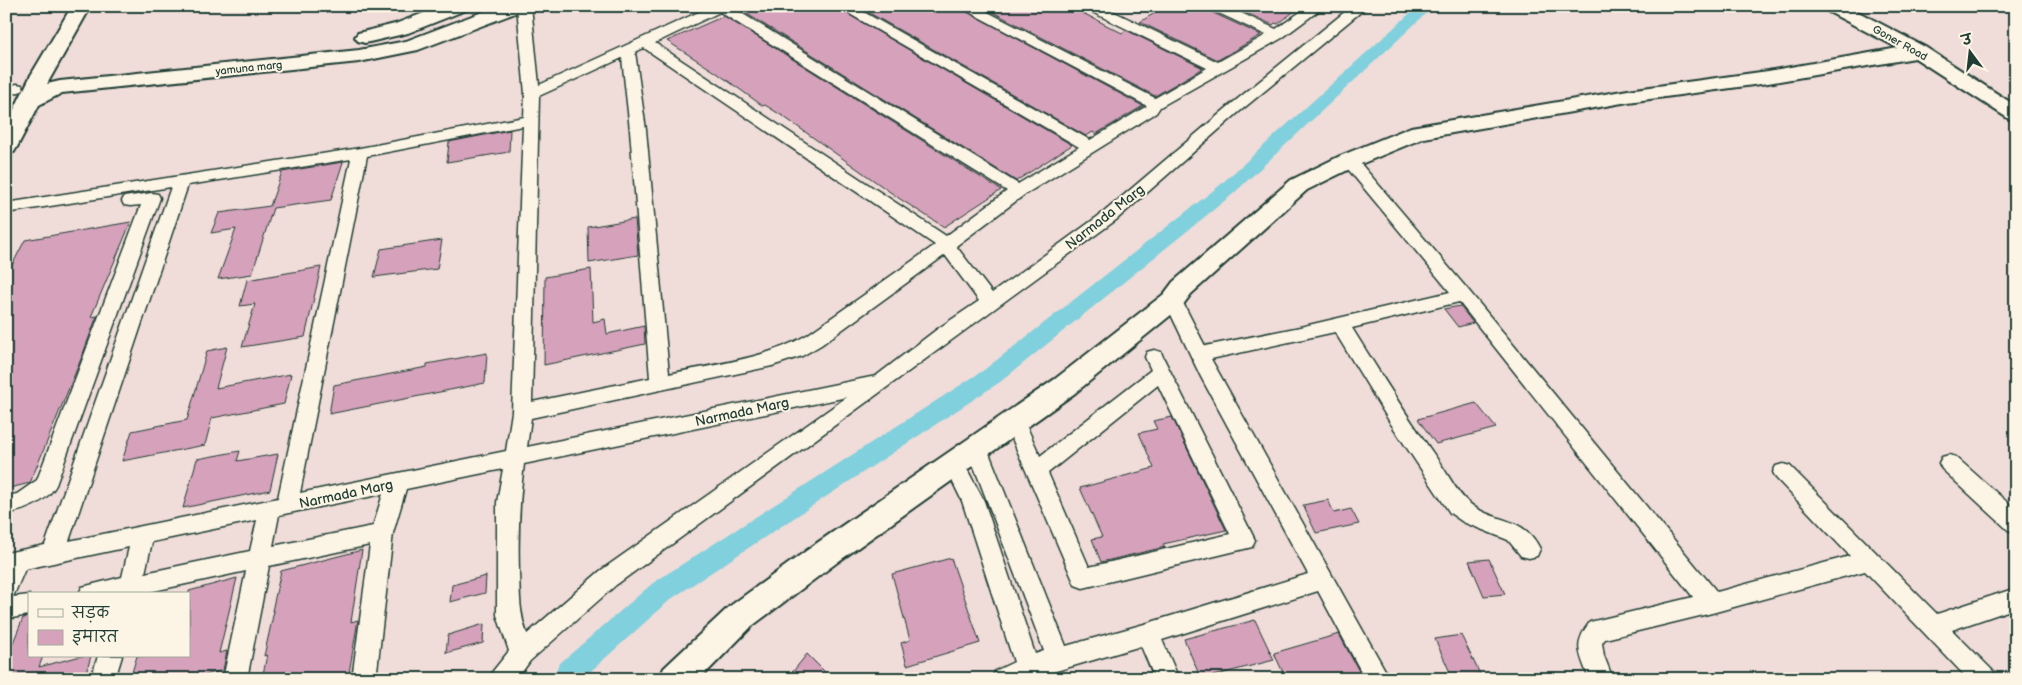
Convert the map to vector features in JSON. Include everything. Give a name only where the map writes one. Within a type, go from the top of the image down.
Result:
[{"type":"street","points":[[6,107],[41,75],[82,6]]},
{"type":"street","name":"yamuna marg","points":[[41,75],[52,71],[351,40],[401,29],[459,6]]},
{"type":"street","name":"yamuna marg","points":[[18,94],[60,87],[359,56],[411,46],[516,6]]},
{"type":"street","points":[[522,653],[509,615],[507,548],[508,502],[522,412],[532,94],[524,6]]},
{"type":"street","points":[[843,6],[1091,147]]},
{"type":"street","points":[[965,6],[1155,104]]},
{"type":"street","points":[[1090,6],[1218,68]]},
{"type":"street","points":[[1215,6],[1277,34]]},
{"type":"street","points":[[522,412],[772,359],[794,352],[820,336],[1018,191],[1151,110],[1155,104],[1277,34],[1318,6]]},
{"type":"street","name":"Narmada Marg","points":[[12,562],[882,382],[943,335],[1110,216],[1234,108],[1361,6]]},
{"type":"street","name":"Goner Road","points":[[1832,6],[1918,52],[2016,115]]},
{"type":"street","points":[[532,94],[722,7],[1018,191]]},
{"type":"street","points":[[646,43],[946,244],[990,303]]},
{"type":"street","points":[[628,51],[638,130],[660,382]]},
{"type":"street","points":[[676,679],[741,616],[1065,386],[1173,300],[1182,288],[1299,185],[1349,160],[1419,132],[1628,96],[1768,77],[1918,52]]},
{"type":"street","points":[[6,147],[18,94]]},
{"type":"street","points":[[6,218],[181,182],[360,153],[531,120]]},
{"type":"street","points":[[235,679],[259,559],[279,508],[360,153]]},
{"type":"street","points":[[1349,160],[1463,295],[1712,603]]},
{"type":"street","points":[[52,554],[181,182]]},
{"type":"street","points":[[6,218],[152,198],[45,485],[22,502],[6,505]]},
{"type":"street","points":[[1200,354],[1340,325],[1463,295]]},
{"type":"street","points":[[1173,300],[1200,354],[1322,580],[1378,679]]},
{"type":"street","points":[[1340,325],[1420,454],[1461,509],[1487,523],[1517,533],[1526,541],[1530,549]]},
{"type":"street","points":[[1015,422],[1036,471],[1083,578],[1244,540],[1158,364],[1036,471]]},
{"type":"street","points":[[502,679],[522,653],[608,578],[882,382]]},
{"type":"street","points":[[977,448],[1059,659]]},
{"type":"street","points":[[1949,463],[2016,524]]},
{"type":"street","points":[[954,464],[973,501],[1028,667]]},
{"type":"street","points":[[1783,472],[1984,679]]},
{"type":"street","points":[[364,679],[382,533],[397,483]]},
{"type":"street","points":[[110,592],[130,590],[259,559],[382,533]]},
{"type":"street","points":[[130,590],[143,534]]},
{"type":"street","points":[[1601,679],[1592,656],[1590,640],[1598,630],[1712,603],[1870,560]]},
{"type":"street","points":[[6,590],[12,562]]},
{"type":"street","points":[[1004,679],[1028,667],[1148,634],[1322,580]]},
{"type":"street","points":[[1934,626],[2016,598]]},
{"type":"street","points":[[6,609],[28,605]]},
{"type":"street","points":[[1148,634],[1167,679]]},
{"type":"street","points":[[103,679],[109,658]]},
{"type":"building","points":[[745,6],[834,6],[1072,145],[1016,181],[739,9]]},
{"type":"building","points":[[857,6],[956,6],[1143,106],[1096,134],[1093,132],[1086,136]]},
{"type":"building","points":[[981,6],[1069,6],[1122,33],[1126,30],[1203,68],[1155,96]]},
{"type":"building","points":[[1166,6],[1206,6],[1209,11],[1261,35],[1218,60],[1140,22]]},
{"type":"building","points":[[1231,6],[1301,6],[1278,24],[1275,23],[1273,25]]},
{"type":"building","points":[[724,16],[1001,190],[944,227],[900,199],[784,117],[765,105],[763,106],[714,71],[667,41]]},
{"type":"building","points":[[510,130],[509,152],[447,162],[449,142]]},
{"type":"building","points":[[343,162],[331,200],[273,208],[252,274],[218,279],[236,229],[211,233],[219,213],[270,206],[282,172]]},
{"type":"building","points":[[635,219],[638,255],[589,263],[588,227]]},
{"type":"building","points":[[131,222],[91,317],[97,316],[30,483],[6,489],[6,277],[25,240]]},
{"type":"building","points":[[442,240],[437,269],[374,277],[381,249]]},
{"type":"building","points":[[321,267],[305,337],[242,347],[255,304],[240,306],[247,280]]},
{"type":"building","points":[[591,269],[593,322],[605,319],[607,334],[644,326],[645,344],[544,365],[545,277]]},
{"type":"building","points":[[1460,306],[1473,323],[1458,327],[1444,309]]},
{"type":"building","points":[[227,347],[216,388],[291,374],[284,404],[212,418],[205,445],[122,461],[132,431],[187,420],[207,351]]},
{"type":"building","points":[[487,353],[485,383],[329,414],[334,385],[427,367],[427,364]]},
{"type":"building","points":[[1476,403],[1496,428],[1436,444],[1418,419]]},
{"type":"building","points":[[1172,417],[1226,530],[1163,544],[1165,547],[1101,562],[1092,539],[1102,537],[1080,488],[1154,468],[1139,433],[1157,429],[1153,421]]},
{"type":"building","points":[[240,451],[237,461],[278,454],[270,490],[183,508],[197,459]]},
{"type":"building","points":[[1328,500],[1334,513],[1351,509],[1359,524],[1316,533],[1303,505]]},
{"type":"building","points":[[362,550],[351,622],[358,620],[348,679],[262,679],[267,655],[264,656],[281,571]]},
{"type":"building","points":[[951,558],[980,643],[907,665],[901,643],[910,640],[892,574]]},
{"type":"building","points":[[1489,559],[1505,594],[1484,596],[1469,561]]},
{"type":"building","points":[[486,576],[485,593],[450,602],[452,585]]},
{"type":"building","points":[[237,578],[219,653],[227,651],[223,670],[191,679],[130,679],[136,658],[190,658],[189,591]]},
{"type":"building","points":[[28,617],[28,658],[42,658],[39,667],[73,658],[90,658],[86,673],[62,679],[6,679],[6,660],[23,618]]},
{"type":"building","points":[[1255,620],[1274,660],[1201,679],[1184,639]]},
{"type":"building","points":[[484,624],[483,643],[446,653],[448,635]]},
{"type":"building","points":[[1339,634],[1361,675],[1347,679],[1286,679],[1274,653]]},
{"type":"building","points":[[1461,635],[1480,674],[1453,679],[1435,639]]},
{"type":"building","points":[[807,654],[832,679],[787,679]]},
{"type":"waterway","points":[[566,679],[569,673],[662,591],[992,376],[1226,190],[1427,6]]}]
